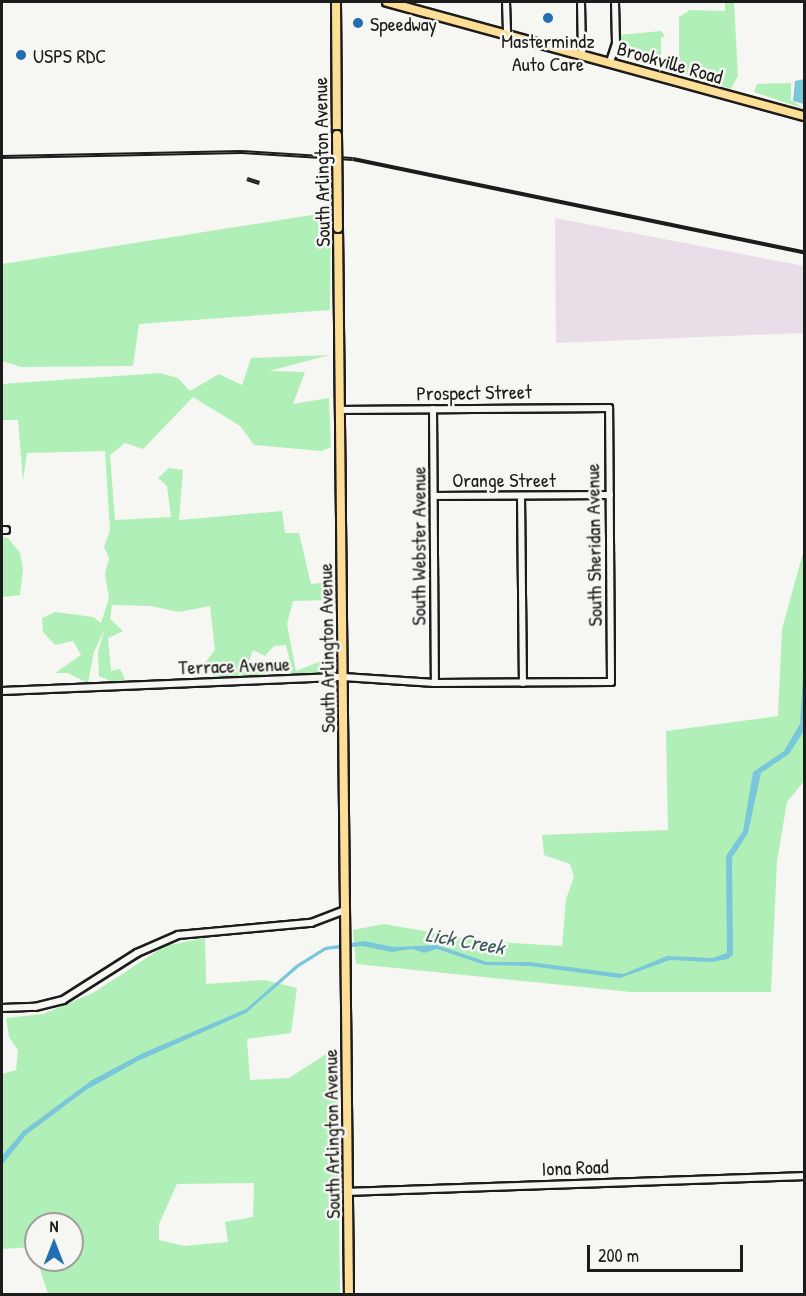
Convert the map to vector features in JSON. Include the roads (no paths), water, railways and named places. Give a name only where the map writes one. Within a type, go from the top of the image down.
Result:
[{"type":"main road","name":"South Arlington Avenue","points":[[336,2],[349,1294]]},
{"type":"main road","name":"Brookville Road","points":[[387,2],[410,5],[804,116]]},
{"type":"street","points":[[506,2],[507,34]]},
{"type":"street","points":[[581,2],[582,54]]},
{"type":"street","points":[[610,62],[616,43],[615,2]]},
{"type":"street","name":"Prospect Street","points":[[340,410],[609,408]]},
{"type":"street","name":"South Sheridan Avenue","points":[[609,408],[611,682]]},
{"type":"street","name":"South Webster Avenue","points":[[433,409],[435,683]]},
{"type":"street","name":"Orange Street","points":[[434,496],[609,495]]},
{"type":"street","points":[[521,496],[523,683]]},
{"type":"street","name":"Terrace Avenue","points":[[2,691],[343,677],[435,683],[611,682]]},
{"type":"street","points":[[2,1008],[35,1007],[63,1000],[137,952],[178,935],[311,923],[345,910]]},
{"type":"street","name":"Iona Road","points":[[348,1191],[804,1176]]},
{"type":"water","points":[[804,79],[804,104],[793,101],[795,81]]},
{"type":"water","name":"Lick Creek","points":[[804,660],[804,731],[789,754],[761,773],[748,833],[732,858],[733,955],[728,959],[712,962],[670,960],[620,978],[530,966],[485,965],[437,949],[424,953],[412,949],[392,952],[362,946],[326,950],[299,967],[246,1013],[138,1061],[86,1090],[26,1135],[2,1165],[2,1156],[23,1131],[92,1080],[143,1053],[246,1009],[296,965],[325,947],[364,941],[394,947],[437,945],[487,962],[530,962],[623,974],[667,956],[712,958],[727,953],[726,856],[743,831],[753,772],[784,751],[800,724]]},
{"type":"railway","points":[[2,157],[242,152],[353,159],[804,252]]},
{"type":"railway","points":[[247,179],[259,183]]},
{"type":"place","name":"Mastermindz Auto Care","points":[[548,18]]},
{"type":"place","name":"Speedway","points":[[358,23]]},
{"type":"place","name":"USPS RDC","points":[[21,55]]}]
